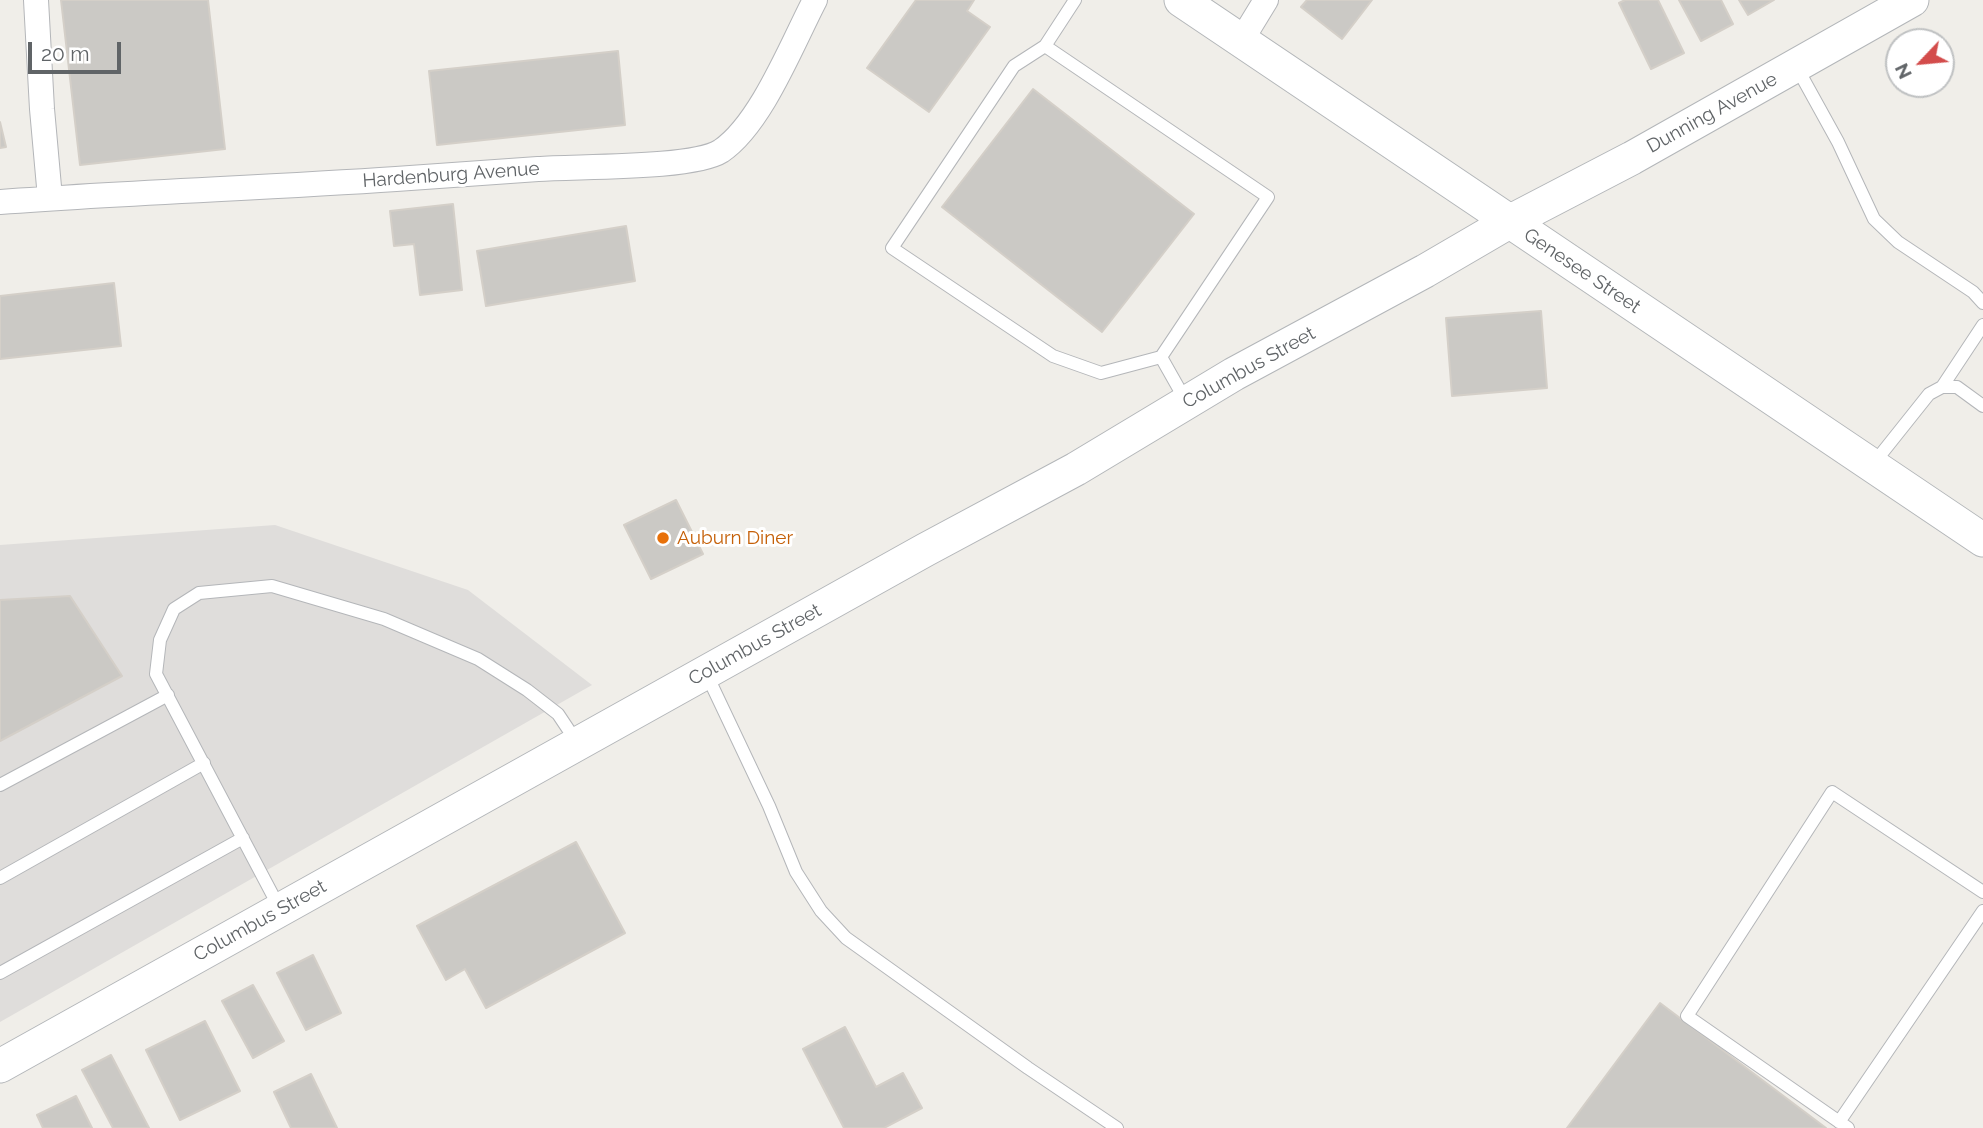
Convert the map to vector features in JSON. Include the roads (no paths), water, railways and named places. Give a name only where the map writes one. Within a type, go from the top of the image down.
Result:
[{"type":"street","points":[[36,0],[50,198]]},
{"type":"street","name":"Hardenburg Avenue","points":[[0,202],[701,159],[719,152],[756,115],[815,0]]},
{"type":"street","name":"Genesee Street","points":[[1181,0],[1983,540]]},
{"type":"street","points":[[1241,41],[1266,0]]},
{"type":"street","name":"Dunning Avenue","points":[[1508,222],[1632,158],[1912,0]]},
{"type":"street","name":"Columbus Street","points":[[0,1066],[925,550],[1076,469],[1234,374],[1425,271],[1508,222]]},
{"type":"lane","points":[[1045,46],[1268,197],[1161,357],[1101,373],[1053,356],[892,248],[1014,66],[1045,46],[1075,0]]},
{"type":"lane","points":[[1796,66],[1838,142],[1874,219],[1898,242],[1973,292],[1983,303]]},
{"type":"lane","points":[[1872,465],[1929,394],[1942,387],[1983,325]]},
{"type":"lane","points":[[1161,357],[1187,403]]},
{"type":"lane","points":[[1942,387],[1957,387],[1983,406]]},
{"type":"lane","points":[[281,910],[156,674],[160,640],[174,609],[199,593],[272,586],[384,619],[478,659],[527,690],[558,714],[578,744]]},
{"type":"lane","points":[[705,673],[769,806],[796,872],[821,911],[846,938],[1110,1126]]},
{"type":"lane","points":[[0,785],[168,695]]},
{"type":"lane","points":[[0,878],[204,763]]},
{"type":"lane","points":[[1983,892],[1832,792],[1687,1016],[1844,1125],[1983,911]]},
{"type":"lane","points":[[0,972],[243,838]]},
{"type":"place","name":"Auburn Diner","points":[[663,538]]}]
